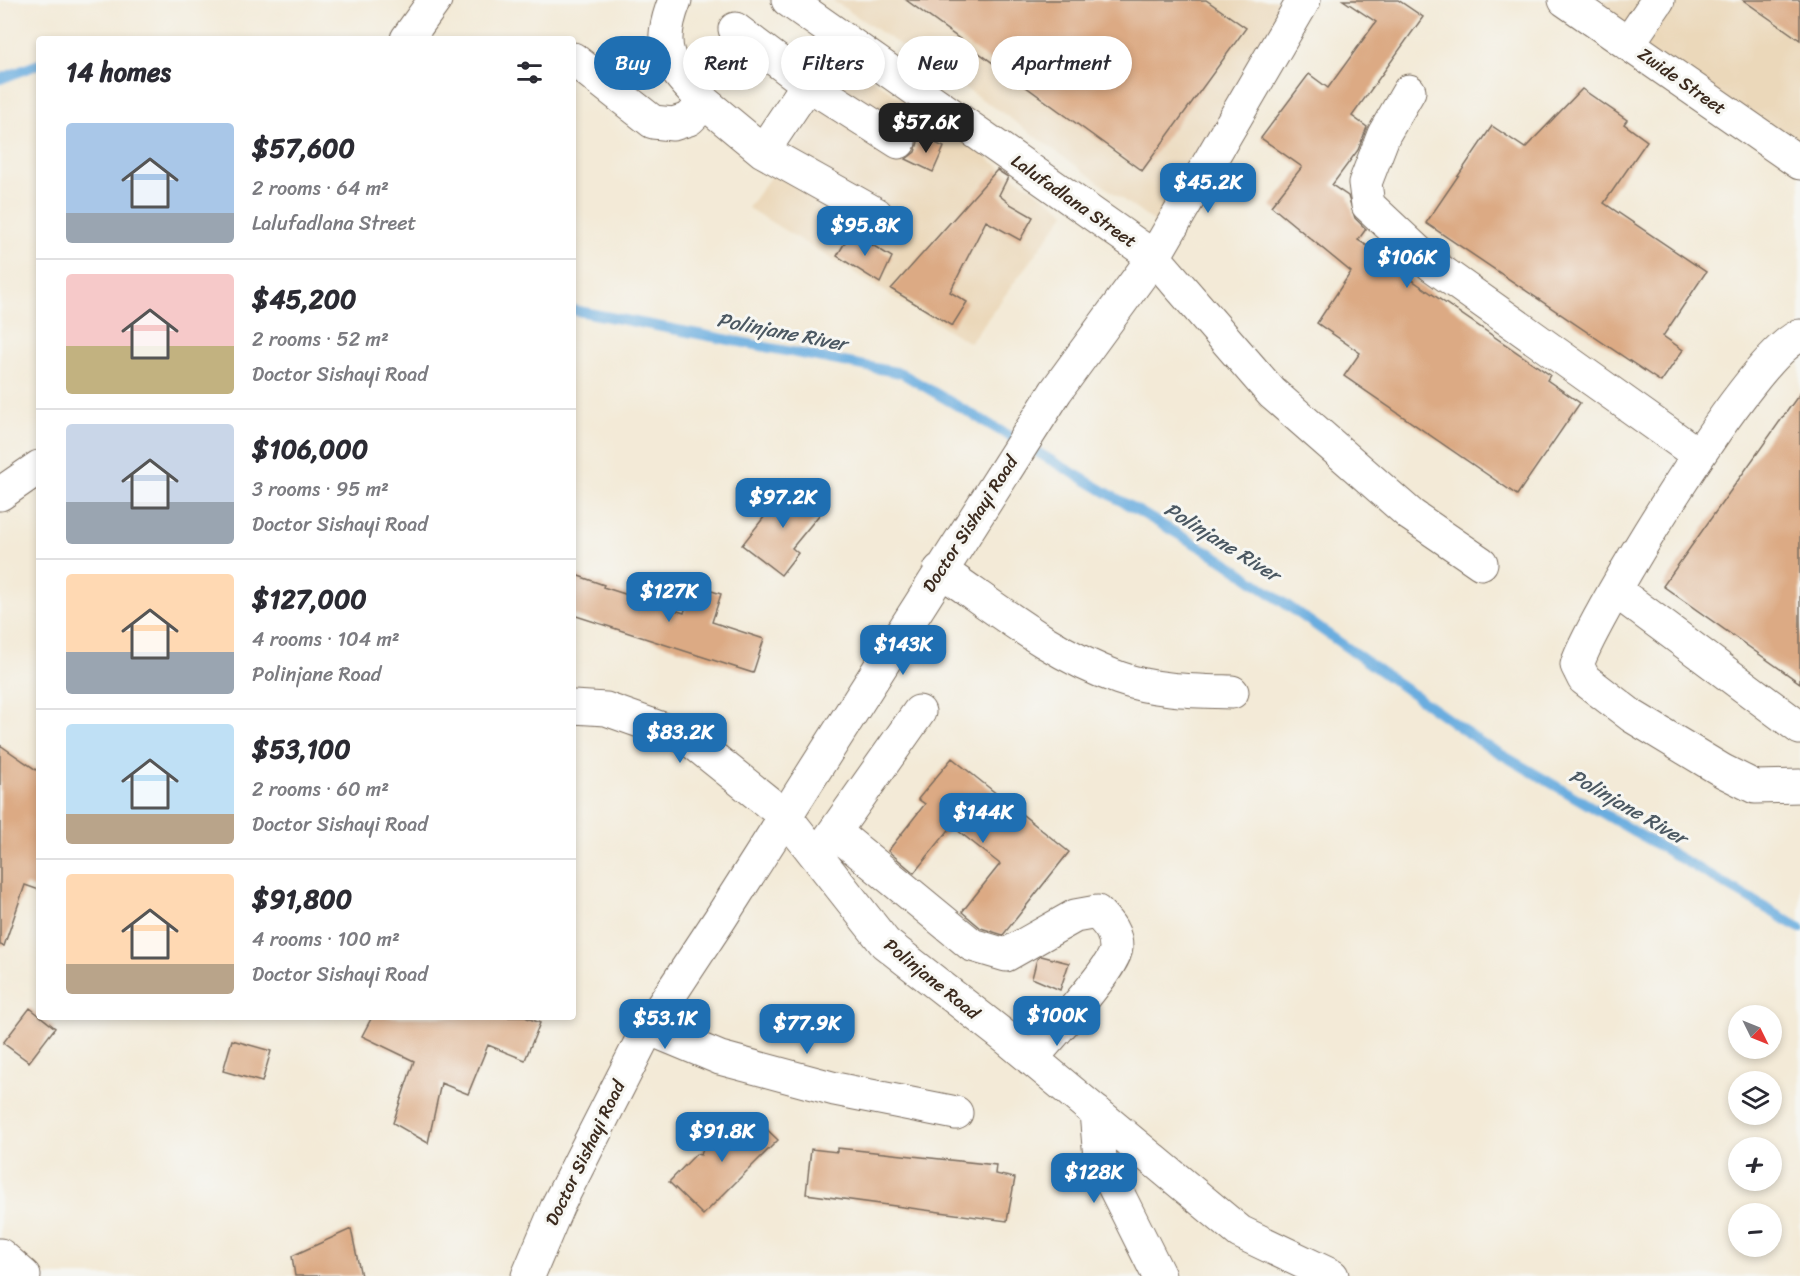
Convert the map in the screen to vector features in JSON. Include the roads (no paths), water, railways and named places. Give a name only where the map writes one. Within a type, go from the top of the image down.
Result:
[{"type":"street","points":[[409,36],[435,0]]},
{"type":"street","points":[[675,0],[668,18],[665,36],[668,55],[679,76],[705,104],[763,152],[876,214]]},
{"type":"street","name":"Lalufadlana Street","points":[[788,0],[1154,257],[1272,393],[1412,515],[1481,563]]},
{"type":"street","name":"Doctor Sishayi Road","points":[[528,1276],[558,1205],[648,1028],[979,508],[1056,391],[1154,257],[1304,0]]},
{"type":"street","name":"Zwide Street","points":[[1565,0],[1603,11],[1628,44],[1800,163]]},
{"type":"street","points":[[1628,44],[1658,0]]},
{"type":"street","points":[[735,29],[781,64]]},
{"type":"street","points":[[576,61],[653,122],[673,124],[689,119],[705,104]]},
{"type":"street","points":[[763,152],[804,90]]},
{"type":"street","points":[[817,90],[899,142]]},
{"type":"street","points":[[1409,91],[1384,135],[1365,183],[1368,206],[1432,265],[1697,454]]},
{"type":"street","points":[[1800,336],[1791,338],[1775,354],[1697,454],[1616,591],[1581,653],[1577,665],[1584,679],[1632,716],[1755,787],[1800,786]]},
{"type":"street","points":[[0,494],[36,469]]},
{"type":"street","points":[[940,570],[1055,649],[1120,679],[1175,690],[1232,692]]},
{"type":"street","points":[[1616,591],[1800,728]]},
{"type":"street","name":"Polinjane Road","points":[[576,707],[606,709],[688,738],[785,816],[826,844],[885,943],[1031,1059],[1240,1232],[1332,1276]]},
{"type":"street","points":[[919,712],[826,844],[972,945],[1006,955],[1075,916],[1097,912],[1113,929],[1116,949],[1104,972],[1031,1059]]},
{"type":"street","points":[[648,1028],[720,1058],[800,1080],[956,1113]]},
{"type":"street","points":[[1096,1112],[1100,1158],[1159,1276]]},
{"type":"street","points":[[0,1255],[24,1276]]},
{"type":"waterway","name":"Polinjane River","points":[[0,79],[36,65]]},
{"type":"waterway","name":"Polinjane River","points":[[576,311],[901,373],[1226,562],[1482,743],[1800,928]]}]
